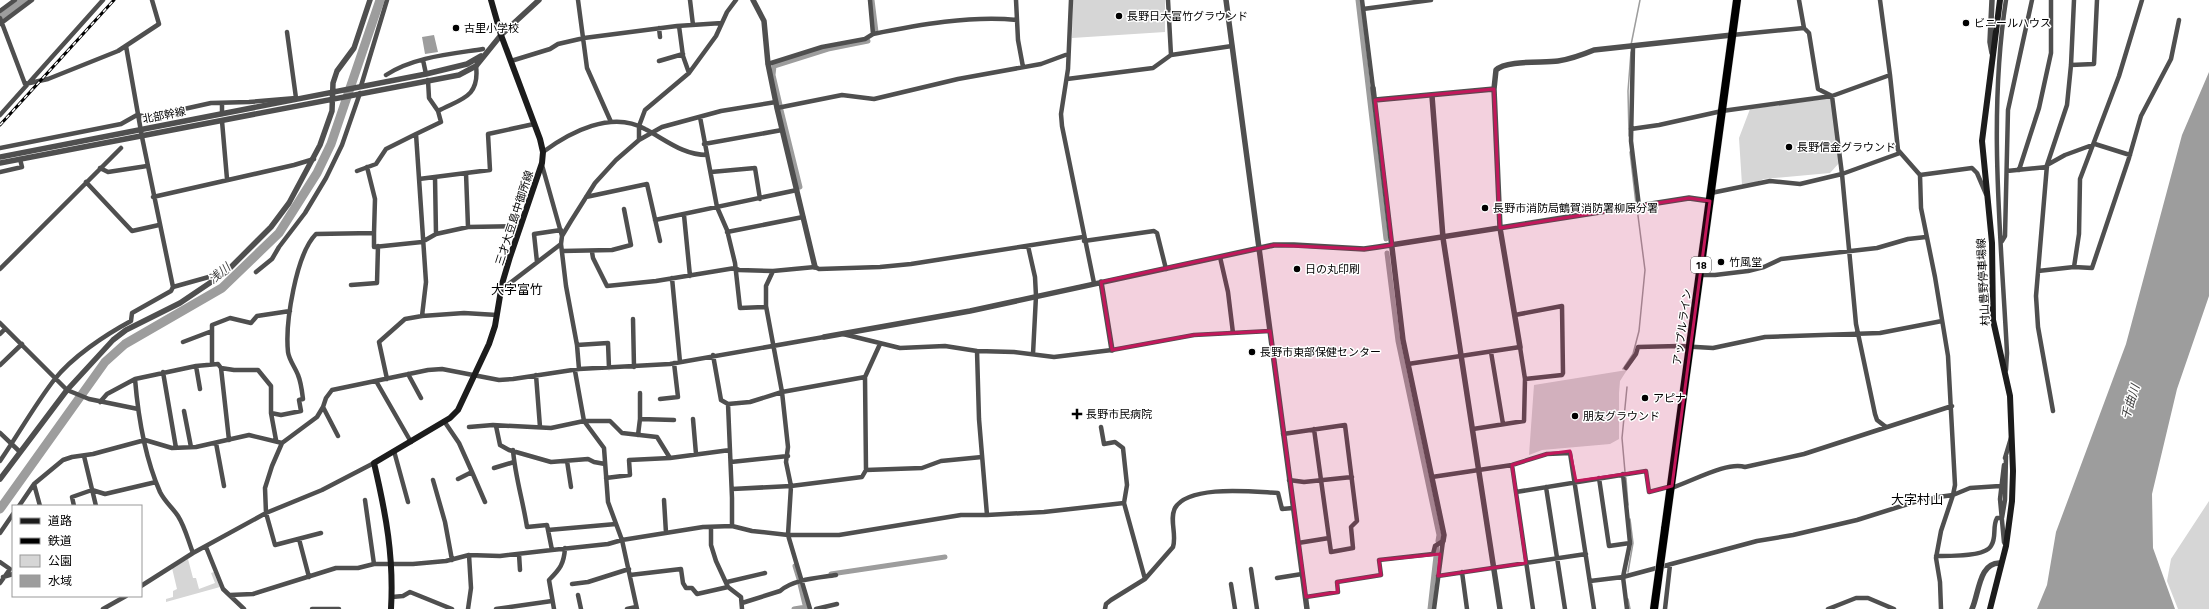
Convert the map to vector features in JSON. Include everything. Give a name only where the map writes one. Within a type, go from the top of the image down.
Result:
[{"type":"highway","name":"アップルライン","points":[[1654,609],[1737,0]]},
{"type":"main road","name":"三才大豆島中御所線","points":[[374,463],[411,442],[444,421],[458,410],[488,344],[521,226],[542,163],[543,152],[501,35],[491,0]]},
{"type":"main road","name":"村山豊野停車場線","points":[[1990,609],[2006,546],[2012,492],[2012,434],[2006,371],[1993,320],[1992,244],[1982,141],[2000,0]]},
{"type":"main road","points":[[374,463],[387,520],[391,565],[391,609]]},
{"type":"street","points":[[0,11],[15,0]]},
{"type":"street","points":[[32,0],[1,21],[25,84],[48,79],[126,46],[159,24],[152,0]]},
{"type":"street","points":[[0,115],[103,0]]},
{"type":"street","points":[[0,479],[19,451],[92,360],[119,335],[174,306],[226,272],[271,227],[289,203],[314,159],[330,120],[332,100],[336,92],[337,71],[354,48],[370,0]]},
{"type":"street","points":[[256,272],[272,259],[279,247],[305,213],[326,178],[342,146],[387,0]]},
{"type":"street","points":[[427,77],[459,75],[476,66],[501,35],[539,0]]},
{"type":"street","points":[[578,0],[589,74],[611,122]]},
{"type":"street","points":[[690,0],[693,25]]},
{"type":"street","points":[[639,140],[639,126],[647,107],[689,73],[716,36],[736,0]]},
{"type":"street","points":[[753,0],[764,21],[768,64],[776,105],[817,268]]},
{"type":"street","points":[[870,0],[873,34]]},
{"type":"street","points":[[1016,0],[1018,40],[1023,67]]},
{"type":"street","points":[[1072,0],[1067,79],[1061,114],[1084,239],[1094,283]]},
{"type":"street","points":[[1168,0],[1171,56]]},
{"type":"street","points":[[1226,0],[1307,609]]},
{"type":"street","points":[[1362,0],[1402,332],[1444,535],[1434,609]]},
{"type":"street","points":[[1363,9],[1431,0]]},
{"type":"street","points":[[1799,0],[1804,28],[1809,33],[1818,89],[1821,92],[1832,96]]},
{"type":"street","points":[[1880,0],[1890,75],[1894,133],[1898,150],[1920,175],[1921,208],[1948,356],[1952,406],[1953,495],[1941,530],[1936,556],[1942,609]]},
{"type":"street","points":[[1992,0],[1990,42],[1993,58]]},
{"type":"street","points":[[2006,0],[1997,106],[1997,174],[2007,352],[2006,371]]},
{"type":"street","points":[[2001,243],[2005,236],[2008,110],[2032,0]]},
{"type":"street","points":[[2019,170],[2039,108],[2051,53],[2051,0]]},
{"type":"street","points":[[2053,411],[2038,327],[2036,296],[2047,166],[2067,105],[2071,65],[2074,0]]},
{"type":"street","points":[[2071,65],[2094,64],[2097,0]]},
{"type":"street","points":[[2074,267],[2079,234],[2080,179],[2119,76],[2142,0]]},
{"type":"street","points":[[768,64],[822,47],[865,39],[873,34],[913,26],[994,17],[1017,20]]},
{"type":"street","points":[[2038,271],[2074,267],[2092,268],[2130,155],[2141,116],[2172,57],[2173,42],[2179,20]]},
{"type":"street","points":[[511,62],[558,44],[584,38],[659,28],[722,23]]},
{"type":"street","points":[[679,26],[683,54],[689,73]]},
{"type":"street","points":[[659,28],[660,37]]},
{"type":"street","points":[[1473,429],[1524,421],[1525,379],[1500,228],[1494,89],[1496,70],[1505,65],[1557,61],[1576,57],[1594,50],[1804,28]]},
{"type":"street","points":[[0,148],[121,124],[137,115],[148,117],[211,103],[296,98],[287,32]]},
{"type":"street","points":[[126,46],[137,115],[159,226],[173,287]]},
{"type":"street","points":[[1067,79],[1153,68],[1171,56],[1232,46]]},
{"type":"street","points":[[1633,47],[1630,129],[1639,206]]},
{"type":"street","points":[[359,90],[427,77],[471,63],[491,48]]},
{"type":"street","points":[[386,75],[399,68],[423,60],[483,49]]},
{"type":"street","points":[[659,61],[683,54]]},
{"type":"street","points":[[562,236],[586,197],[606,171],[639,140],[662,127],[721,111],[776,105],[842,95],[874,99],[958,79],[1041,64],[1068,54]]},
{"type":"street","points":[[357,171],[376,164],[386,149],[441,122],[438,111],[429,98],[427,77],[423,60]]},
{"type":"street","points":[[438,111],[464,100],[471,94],[477,75],[476,66]]},
{"type":"street","points":[[1630,129],[1659,125],[1722,111],[1832,96],[1890,75]]},
{"type":"street","points":[[1374,100],[1432,96],[1494,89]]},
{"type":"street","name":"北部幹線","points":[[0,163],[20,156],[140,130],[336,92],[359,90]]},
{"type":"street","name":"北部幹線","points":[[0,157],[20,156],[142,137],[332,100],[359,90]]},
{"type":"street","points":[[1432,96],[1443,238],[1500,609]]},
{"type":"street","points":[[1832,96],[1842,174],[1852,294],[1858,334],[1875,414],[1877,420],[1886,427]]},
{"type":"street","points":[[222,103],[222,114]]},
{"type":"street","points":[[700,117],[717,207],[727,232],[735,268],[740,308],[766,307]]},
{"type":"street","points":[[222,121],[227,179]]},
{"type":"street","points":[[543,152],[567,136],[611,122],[620,121],[639,126],[685,152],[707,155]]},
{"type":"street","points":[[419,179],[490,170],[488,134],[534,124]]},
{"type":"street","points":[[704,144],[782,130]]},
{"type":"street","points":[[416,134],[422,242],[426,282],[422,316]]},
{"type":"street","points":[[0,172],[22,167],[18,144]]},
{"type":"street","points":[[2007,171],[2047,166],[2065,155],[2092,144],[2130,155]]},
{"type":"street","points":[[0,269],[121,148]]},
{"type":"street","points":[[321,533],[275,546],[266,513],[265,488],[282,443],[317,417],[326,398],[332,390],[408,374],[442,369],[499,380],[577,370],[674,363],[970,311],[1259,248],[1294,245],[1364,249],[1443,238],[1689,198],[1710,197],[1770,181],[1800,184],[1842,174],[1900,153]]},
{"type":"street","points":[[153,197],[294,165],[314,159]]},
{"type":"street","points":[[542,163],[562,236],[561,244],[577,346],[577,370],[584,421],[604,448],[608,502],[622,540],[629,569],[636,608],[627,609]]},
{"type":"street","points":[[100,168],[108,172],[147,166]]},
{"type":"street","points":[[367,167],[375,199],[374,247],[422,242],[436,234],[468,227],[521,226]]},
{"type":"street","points":[[711,172],[755,168],[760,199]]},
{"type":"street","points":[[1920,175],[1972,168],[1977,173],[1986,194]]},
{"type":"street","points":[[466,173],[468,227]]},
{"type":"street","points":[[435,177],[436,234]]},
{"type":"street","points":[[86,182],[132,231],[159,226]]},
{"type":"street","points":[[586,197],[647,184],[660,240]]},
{"type":"street","points":[[655,220],[797,190]]},
{"type":"street","points":[[562,251],[592,252],[612,250],[631,245],[624,209]]},
{"type":"street","points":[[684,215],[690,276]]},
{"type":"street","points":[[727,232],[803,216]]},
{"type":"street","points":[[538,262],[534,234],[561,230]]},
{"type":"street","points":[[592,252],[593,258],[607,286],[690,276],[735,268],[739,270],[773,271],[817,268],[880,267],[1028,246],[1154,231],[1157,233],[1166,268]]},
{"type":"street","points":[[271,413],[281,415],[301,410],[299,400],[303,399],[300,381],[288,354],[290,311],[292,295],[300,265],[309,241],[316,234],[374,233]]},
{"type":"street","points":[[1700,275],[1715,275],[1748,271],[1764,267],[1781,259],[1849,250],[1877,248],[1908,239],[1926,237]]},
{"type":"street","points":[[502,290],[561,244]]},
{"type":"street","points":[[351,285],[377,283],[378,246]]},
{"type":"street","points":[[1028,246],[1035,277],[1036,296],[1033,354]]},
{"type":"street","points":[[1220,257],[1228,292],[1234,333]]},
{"type":"street","points":[[773,271],[766,286],[766,307],[782,392],[788,456],[786,462],[791,486],[788,535],[810,609]]},
{"type":"street","points":[[0,461],[55,379],[85,352],[115,330],[131,321],[132,313],[171,291],[173,287],[226,272]]},
{"type":"street","points":[[672,278],[680,362]]},
{"type":"street","points":[[1101,282],[1112,350]]},
{"type":"street","points":[[1515,315],[1562,306],[1564,373],[1562,375],[1525,379]]},
{"type":"street","points":[[212,364],[212,325],[230,318],[251,323],[257,316],[290,311]]},
{"type":"street","points":[[387,379],[379,342],[405,319],[422,316],[464,313],[497,315]]},
{"type":"street","points":[[633,319],[634,367]]},
{"type":"street","points":[[1626,368],[1638,347],[1679,346],[1713,348],[1765,337],[1880,334],[1942,321]]},
{"type":"street","points":[[0,323],[67,390],[100,402],[138,409]]},
{"type":"street","points":[[0,334],[5,329]]},
{"type":"street","points":[[115,330],[119,335]]},
{"type":"street","points":[[183,342],[212,331]]},
{"type":"street","points":[[843,334],[900,348],[945,346],[977,351],[1033,354],[1054,357],[1112,350],[1194,335],[1270,331]]},
{"type":"street","points":[[577,346],[608,343],[609,368]]},
{"type":"street","points":[[0,365],[22,344]]},
{"type":"street","points":[[732,489],[791,486],[862,477],[866,470],[866,377],[880,344]]},
{"type":"street","points":[[1408,364],[1520,347]]},
{"type":"street","points":[[977,351],[982,457],[987,515]]},
{"type":"street","points":[[1491,352],[1503,424]]},
{"type":"street","points":[[713,355],[721,400],[728,404],[750,402],[782,392],[866,377]]},
{"type":"street","points":[[660,399],[678,398],[674,363]]},
{"type":"street","points":[[100,402],[107,394],[135,379],[163,372],[212,364],[218,364],[221,368],[234,370],[258,370],[271,386],[271,413],[276,440]]},
{"type":"street","points":[[196,366],[200,389]]},
{"type":"street","points":[[221,368],[229,440]]},
{"type":"street","points":[[163,372],[176,448]]},
{"type":"street","points":[[408,374],[421,398]]},
{"type":"street","points":[[536,376],[540,427]]},
{"type":"street","points":[[135,379],[138,409],[156,482],[167,505],[177,514],[184,527],[193,552]]},
{"type":"street","points":[[376,381],[411,442]]},
{"type":"street","points":[[638,435],[640,419],[640,393]]},
{"type":"street","points":[[728,404],[732,489],[732,526]]},
{"type":"street","points":[[1516,492],[1576,481],[1646,471],[1650,492],[1688,484],[1725,468],[1738,465],[1745,468],[1804,454],[1952,406]]},
{"type":"street","points":[[323,407],[338,436]]},
{"type":"street","points":[[184,411],[191,447]]},
{"type":"street","points":[[640,419],[674,420]]},
{"type":"street","points":[[693,419],[696,454]]},
{"type":"street","points":[[444,421],[458,443],[485,502]]},
{"type":"street","points":[[469,427],[496,426],[551,428],[584,421],[610,421],[622,433],[657,437],[670,458]]},
{"type":"street","points":[[1283,434],[1314,429],[1345,425],[1357,521],[1351,527],[1353,548],[1331,552],[1314,429]]},
{"type":"street","points":[[496,426],[500,445],[513,450],[551,462],[588,459],[605,464]]},
{"type":"street","points":[[1101,427],[1104,444],[1115,442],[1123,448],[1127,485],[1124,503],[1145,579]]},
{"type":"street","points":[[0,433],[19,451]]},
{"type":"street","points":[[2006,546],[2004,542],[2000,486],[2012,434]]},
{"type":"street","points":[[20,505],[34,484],[62,460],[84,456],[145,440],[176,448],[216,443],[249,435],[276,440],[282,443]]},
{"type":"street","points":[[216,443],[224,486]]},
{"type":"street","points":[[513,450],[527,527],[547,525],[552,550]]},
{"type":"street","points":[[606,478],[630,475],[630,460],[670,458],[730,450]]},
{"type":"street","points":[[394,451],[408,502]]},
{"type":"street","points":[[1432,477],[1512,465],[1547,454],[1570,453],[1576,481],[1594,609]]},
{"type":"street","points":[[84,456],[96,505]]},
{"type":"street","points":[[731,462],[788,456]]},
{"type":"street","points":[[2002,518],[2005,500],[2006,456]]},
{"type":"street","points":[[866,470],[922,468],[941,461],[982,457]]},
{"type":"street","points":[[567,461],[571,487]]},
{"type":"street","points":[[494,468],[514,462]]},
{"type":"street","points":[[142,585],[193,552],[206,547],[266,513],[322,490],[374,463]]},
{"type":"street","points":[[1512,465],[1533,609]]},
{"type":"street","points":[[458,479],[472,472]]},
{"type":"street","points":[[1623,474],[1630,543],[1623,577],[1627,609]]},
{"type":"street","points":[[1289,480],[1304,482],[1352,477]]},
{"type":"street","points":[[1599,478],[1609,546],[1630,543]]},
{"type":"street","points":[[433,480],[445,522],[452,560]]},
{"type":"street","points":[[74,505],[72,497],[92,490],[105,494],[156,482]]},
{"type":"street","points":[[34,484],[40,505]]},
{"type":"street","points":[[1590,581],[1623,577],[1643,570],[1670,565],[1757,541],[1857,520],[1924,499],[1953,495],[1970,488],[2000,486]]},
{"type":"street","points":[[1546,487],[1565,609]]},
{"type":"street","points":[[1105,609],[1106,604],[1111,600],[1145,579],[1173,547],[1176,540],[1173,516],[1175,508],[1184,500],[1224,490],[1278,493],[1282,509],[1293,508]]},
{"type":"street","points":[[365,500],[374,564]]},
{"type":"street","points":[[664,500],[666,533]]},
{"type":"street","points":[[230,594],[253,594],[336,568],[358,568],[374,564],[391,565],[452,560],[469,555],[500,556],[519,554],[608,544],[622,540],[711,526],[732,526],[752,531],[788,535],[839,535],[961,515],[1044,512],[1124,503]]},
{"type":"street","points":[[0,533],[12,518]]},
{"type":"street","points":[[1936,556],[1968,555],[1988,550],[1995,535],[1996,520],[2002,518]]},
{"type":"street","points":[[548,530],[616,524]]},
{"type":"street","points":[[711,526],[711,545],[716,561],[728,587],[741,598],[742,609]]},
{"type":"street","points":[[1298,543],[1329,538]]},
{"type":"street","points":[[299,539],[309,577]]},
{"type":"street","points":[[1306,597],[1338,592],[1337,582],[1380,576],[1379,560],[1433,554],[1435,546],[1443,541]]},
{"type":"street","points":[[206,547],[223,589],[230,594],[244,609]]},
{"type":"street","points":[[554,609],[548,580],[560,570],[564,559],[565,548]]},
{"type":"street","points":[[519,554],[520,570]]},
{"type":"street","points":[[1438,576],[1586,554]]},
{"type":"street","points":[[468,609],[471,588],[469,555]]},
{"type":"street","points":[[0,562],[10,569],[2,578],[0,583]]},
{"type":"street","points":[[1972,609],[1982,577],[1988,566],[1993,562],[2001,563]]},
{"type":"street","points":[[1666,609],[1670,565]]},
{"type":"street","points":[[572,584],[588,582],[629,569]]},
{"type":"street","points":[[630,575],[682,569],[684,586],[686,588],[692,588],[697,594],[728,587]]},
{"type":"street","points":[[1251,569],[1257,609]]},
{"type":"street","points":[[1462,572],[1468,609]]},
{"type":"street","points":[[727,582],[765,573]]},
{"type":"street","points":[[2,578],[12,574]]},
{"type":"street","points":[[1277,578],[1302,574]]},
{"type":"street","points":[[742,603],[780,591],[802,581],[836,575]]},
{"type":"street","points":[[1231,584],[1235,609]]},
{"type":"street","points":[[392,596],[403,596],[410,592],[452,609]]},
{"type":"street","points":[[578,595],[581,609]]},
{"type":"street","points":[[106,608],[124,597]]},
{"type":"street","points":[[1828,609],[1836,608],[1844,601],[1856,598],[1868,598],[1894,609]]},
{"type":"street","points":[[496,609],[552,601]]},
{"type":"street","points":[[816,609],[837,604]]},
{"type":"street","points":[[312,609],[339,609]]},
{"type":"highlighted area","points":[[1494,89],[1500,228],[1689,198],[1710,201],[1672,486],[1649,492],[1646,471],[1576,481],[1570,451],[1547,454],[1512,465],[1526,563],[1438,576],[1440,554],[1379,560],[1381,575],[1337,582],[1338,592],[1306,597],[1270,331],[1194,335],[1112,350],[1101,282],[1274,245],[1364,249],[1392,245],[1375,100]]},
{"type":"green space","name":"長野日大富竹グラウンド","points":[[1073,0],[1165,0],[1165,32],[1072,38]]},
{"type":"green space","name":"長野信金グラウンド","points":[[1831,98],[1840,162],[1830,173],[1764,179],[1751,184],[1742,185],[1739,138],[1750,109]]},
{"type":"green space","name":"朋友グラウンド","points":[[1627,370],[1620,381],[1619,439],[1610,444],[1542,450],[1529,455],[1534,385]]},
{"type":"green space","points":[[2209,501],[2209,609],[2178,609],[2167,581],[2171,559]]},
{"type":"green space","points":[[188,559],[193,578],[196,578],[199,589],[215,583],[211,573],[214,572],[220,587],[166,602],[166,599],[173,597],[173,591],[177,589],[172,568]]},
{"type":"water","points":[[434,35],[438,52],[425,54],[422,37]]},
{"type":"water","name":"千曲川","points":[[2209,72],[2209,296],[2177,389],[2152,494],[2153,548],[2175,609],[2037,609],[2047,585],[2056,532],[2126,344],[2182,135]]},
{"type":"waterway","points":[[0,19],[25,0]]},
{"type":"waterway","name":"浅川","points":[[0,509],[105,362],[125,344],[222,288],[279,233],[317,173],[331,144],[380,0]]},
{"type":"waterway","points":[[872,0],[876,32]]},
{"type":"waterway","points":[[1358,0],[1386,239]]},
{"type":"waterway","points":[[1631,45],[1640,0]]},
{"type":"waterway","points":[[780,105],[773,75],[774,66],[828,49],[868,41]]},
{"type":"waterway","points":[[1629,136],[1628,91],[1631,52]]},
{"type":"waterway","points":[[781,110],[800,187]]},
{"type":"waterway","points":[[1630,152],[1636,204]]},
{"type":"waterway","points":[[1623,369],[1633,354],[1639,331],[1645,270],[1637,208]]},
{"type":"waterway","points":[[1387,253],[1398,341],[1439,535],[1438,541]]},
{"type":"waterway","points":[[1625,472],[1622,438],[1627,387]]},
{"type":"waterway","points":[[1626,478],[1628,505]]},
{"type":"waterway","points":[[1628,572],[1633,543],[1630,519]]},
{"type":"waterway","points":[[1430,609],[1437,547]]},
{"type":"waterway","points":[[831,574],[945,557]]},
{"type":"waterway","points":[[795,566],[799,579]]},
{"type":"waterway","points":[[800,584],[806,609]]},
{"type":"waterway","points":[[1628,599],[1630,609]]},
{"type":"waterway","points":[[794,609],[806,607]]},
{"type":"railway","points":[[0,125],[114,0]]},
{"type":"place","name":"長野日大富竹グラウンド","points":[[1119,16]]},
{"type":"place","name":"ビニールハウス","points":[[1966,23]]},
{"type":"place","name":"古里小学校","points":[[456,28]]},
{"type":"place","name":"長野信金グラウンド","points":[[1789,147]]},
{"type":"place","name":"長野市消防局鶴賀消防署柳原分署","points":[[1485,208]]},
{"type":"place","name":"竹風堂","points":[[1721,262]]},
{"type":"place","name":"日の丸印刷","points":[[1297,269]]},
{"type":"place","name":"長野市東部保健センター","points":[[1252,352]]},
{"type":"place","name":"アピナ","points":[[1645,398]]},
{"type":"place","name":"長野市民病院","points":[[1077,414]]},
{"type":"place","name":"朋友グラウンド","points":[[1575,416]]},
{"type":"district","name":"大字富竹","points":[[517,289]]},
{"type":"district","name":"大字村山","points":[[1917,499]]}]
